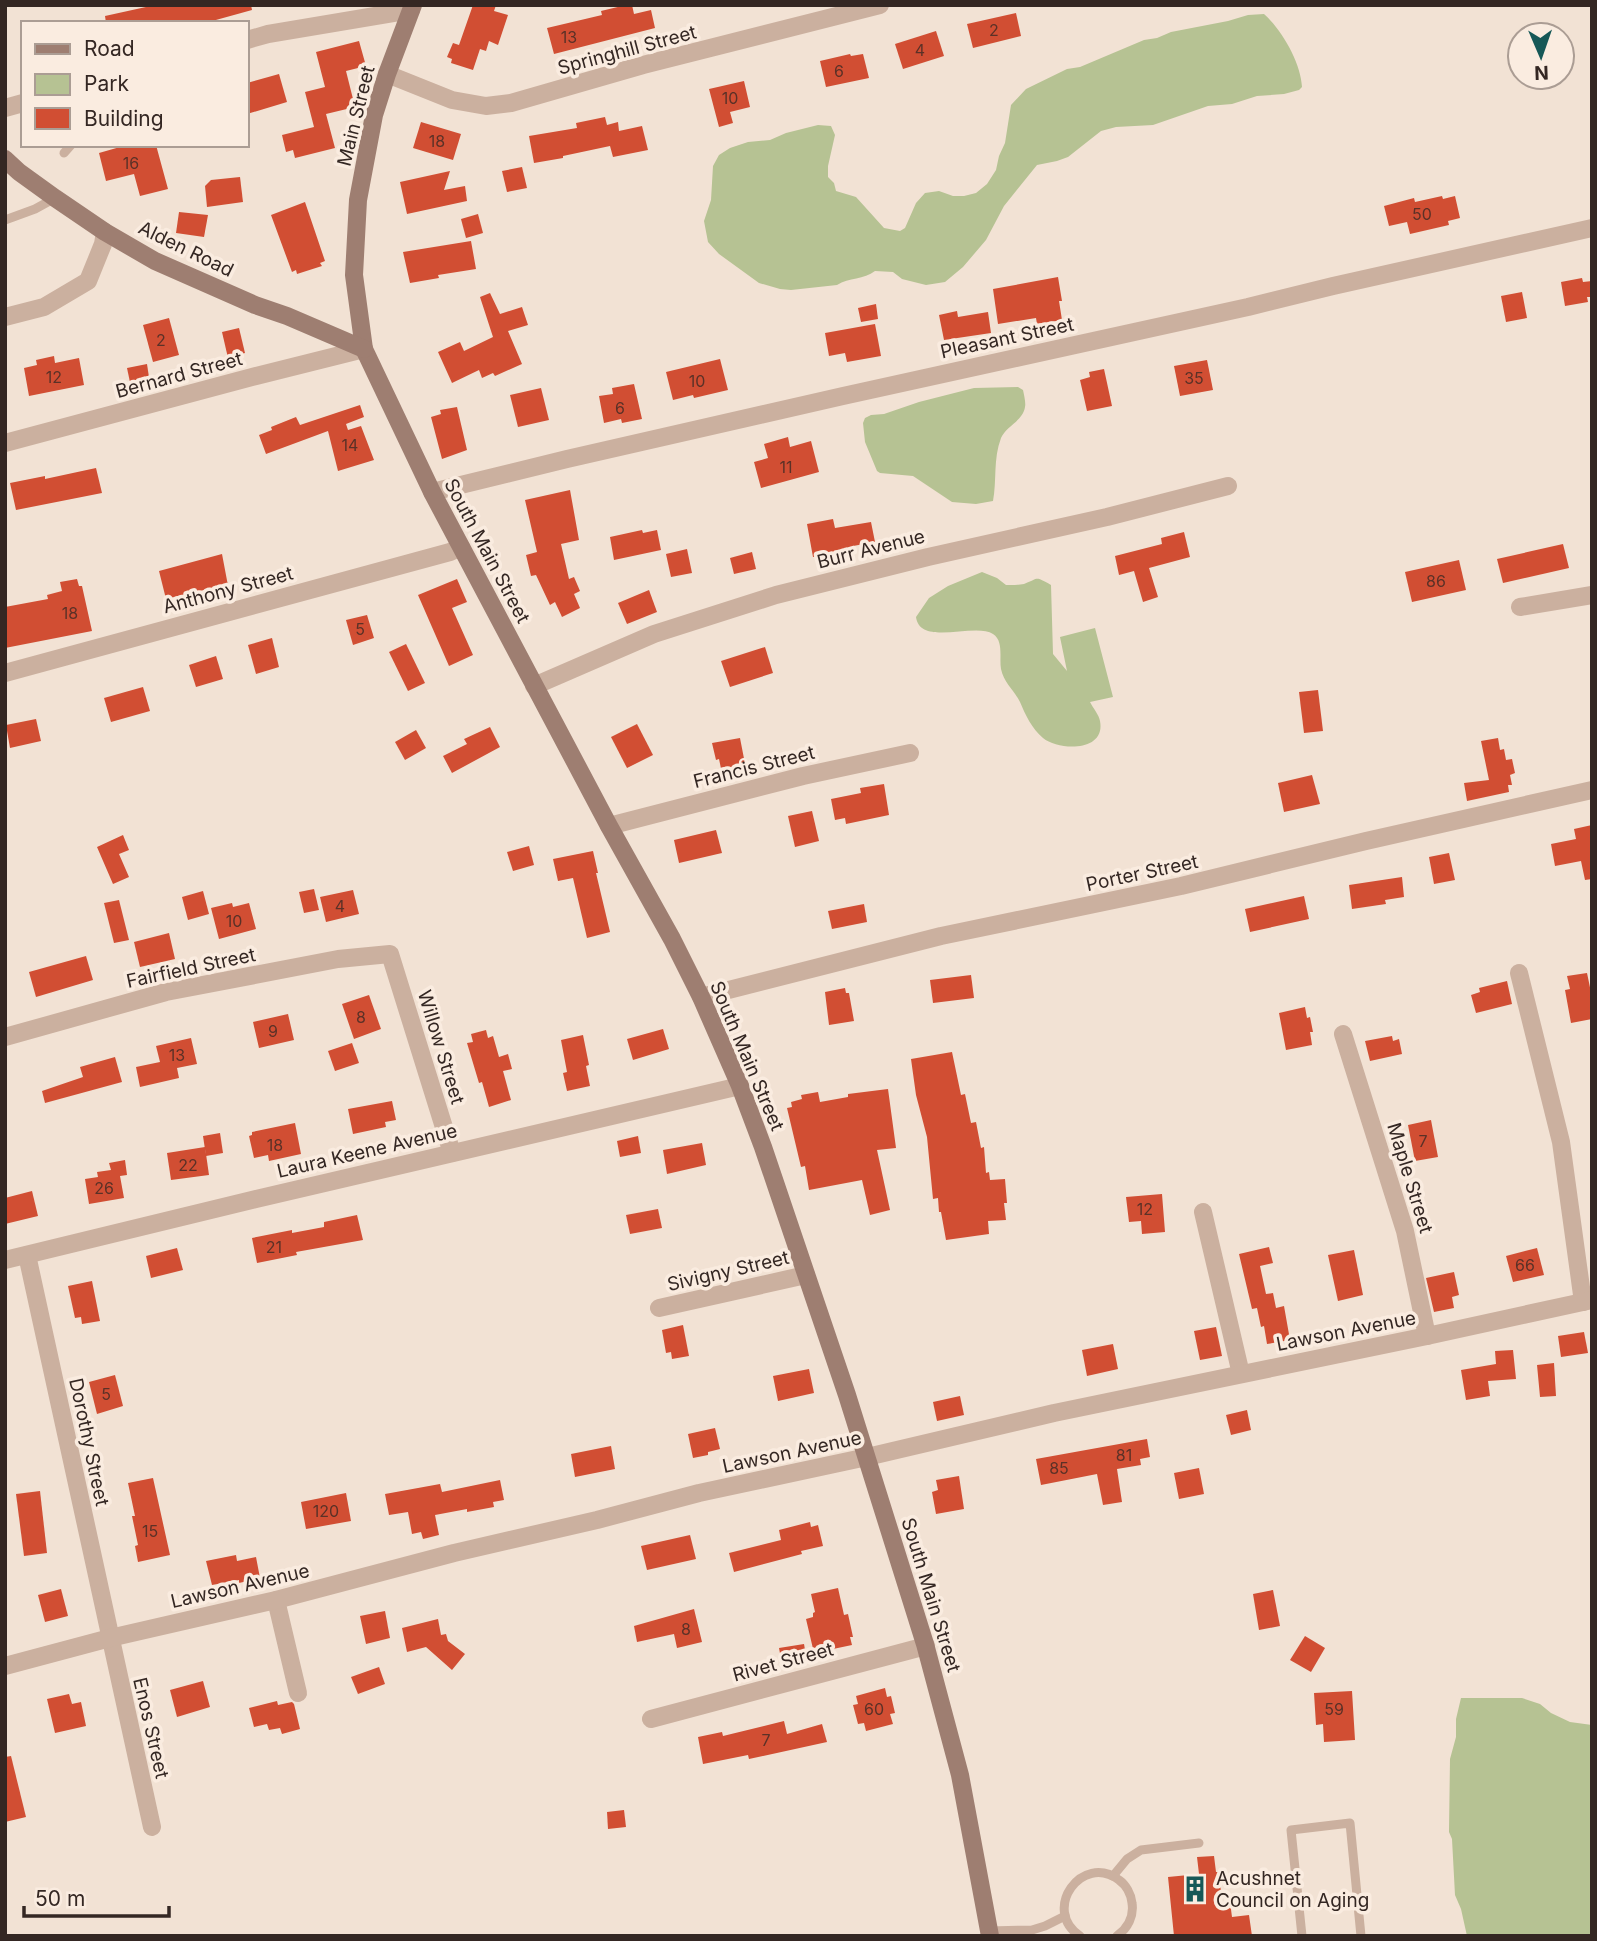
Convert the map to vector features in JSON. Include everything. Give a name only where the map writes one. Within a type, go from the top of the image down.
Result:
[{"type":"main road","name":"Main Street","points":[[355,241],[358,200],[374,116],[412,8]]},
{"type":"main road","name":"Alden Road","points":[[5,159],[55,198],[155,261],[364,349]]},
{"type":"main road","name":"South Main Street","points":[[355,241],[355,287],[364,349],[432,492],[672,939],[740,1086],[763,1147],[867,1457],[926,1646],[960,1775],[990,1933]]},
{"type":"street","name":"Springhill Street","points":[[387,74],[452,100],[486,106],[511,103],[810,14],[880,5]]},
{"type":"street","points":[[248,40],[412,8]]},
{"type":"street","name":"Pleasant Street","points":[[432,492],[635,443],[1592,229]]},
{"type":"street","points":[[5,317],[44,307],[89,281],[106,232]]},
{"type":"street","name":"Bernard Street","points":[[5,443],[364,349]]},
{"type":"street","name":"Burr Avenue","points":[[534,685],[654,634],[776,595],[1228,486]]},
{"type":"street","name":"Anthony Street","points":[[5,673],[461,547]]},
{"type":"street","points":[[1520,607],[1592,595]]},
{"type":"street","name":"Francis Street","points":[[609,826],[803,776],[910,753]]},
{"type":"street","name":"Porter Street","points":[[701,997],[941,936],[1205,881],[1592,790]]},
{"type":"street","name":"Fairfield Street","points":[[5,1037],[166,992],[338,960],[390,954]]},
{"type":"street","name":"Willow Street","points":[[390,954],[452,1153]]},
{"type":"street","points":[[1519,973],[1561,1142],[1587,1301]]},
{"type":"street","name":"Maple Street","points":[[1343,1034],[1405,1231],[1427,1336]]},
{"type":"street","name":"Laura Keene Avenue","points":[[5,1260],[740,1086]]},
{"type":"street","points":[[1203,1212],[1241,1374]]},
{"type":"street","name":"Dorothy Street","points":[[27,1255],[110,1638]]},
{"type":"street","name":"Sivigny Street","points":[[659,1308],[806,1275]]},
{"type":"street","name":"Lawson Avenue","points":[[5,1667],[110,1638],[276,1601],[454,1553],[699,1493],[1054,1413],[1587,1301]]},
{"type":"street","points":[[276,1601],[298,1693]]},
{"type":"street","name":"Enos Street","points":[[110,1638],[152,1826]]},
{"type":"street","name":"Rivet Street","points":[[651,1719],[926,1646]]},
{"type":"lane","points":[[5,220],[55,198]]},
{"type":"lane","points":[[1302,1936],[1291,1830],[1350,1823],[1361,1936]]},
{"type":"lane","points":[[1113,1876],[1127,1859],[1141,1850],[1199,1843]]},
{"type":"lane","points":[[1080,1936],[1069,1925],[1065,1916],[1066,1897],[1076,1881],[1094,1873],[1113,1876],[1128,1889],[1133,1908],[1131,1917],[1127,1926],[1117,1936]]},
{"type":"lane","points":[[990,1933],[1032,1930],[1065,1916]]},
{"type":"green space","points":[[1264,14],[1284,38],[1294,58],[1301,78],[1302,87],[1299,90],[1257,96],[1232,104],[1208,106],[1153,125],[1116,127],[1101,131],[1068,157],[1037,165],[1004,206],[986,240],[963,267],[945,282],[926,285],[902,279],[893,272],[875,271],[837,285],[780,289],[759,283],[719,254],[708,242],[704,221],[711,200],[713,166],[719,155],[730,148],[748,142],[770,140],[818,125],[831,126],[835,135],[828,177],[834,183],[836,191],[856,197],[884,228],[900,231],[905,228],[916,203],[925,193],[939,191],[953,196],[964,196],[976,193],[987,184],[996,170],[1005,143],[1011,105],[1026,89],[1067,69],[1080,67],[1144,40],[1248,15]]},
{"type":"green space","points":[[1018,387],[1023,390],[1024,412],[1001,438],[993,501],[976,504],[952,502],[913,476],[877,471],[865,442],[865,418],[974,388]]},
{"type":"green space","points":[[982,572],[1006,585],[1024,584],[1037,579],[1051,585],[1053,654],[1067,671],[1060,637],[1095,628],[1113,697],[1090,702],[1099,719],[1100,731],[1096,739],[1070,747],[1050,742],[1035,730],[1002,674],[1000,645],[993,634],[985,631],[927,631],[920,626],[916,617],[929,598],[948,586]]},
{"type":"green space","points":[[1461,1698],[1522,1698],[1540,1704],[1570,1722],[1592,1725],[1592,1936],[1467,1936],[1455,1895],[1452,1839],[1449,1832],[1450,1759]]},
{"type":"building","points":[[155,5],[251,5],[252,10],[212,21],[106,21],[105,16]]},
{"type":"building","points":[[473,5],[496,5],[494,11],[508,15],[498,45],[489,41],[486,51],[480,49],[473,70],[451,63],[452,59],[447,57],[453,43],[459,45]]},
{"type":"building","points":[[632,5],[634,14],[651,10],[655,28],[554,54],[547,28],[602,15],[601,11]]},
{"type":"building","points":[[1016,13],[1021,36],[973,48],[967,24]]},
{"type":"building","points":[[936,31],[944,56],[903,69],[895,44]]},
{"type":"building","points":[[359,41],[366,66],[346,71],[355,107],[326,114],[335,148],[295,158],[293,150],[286,152],[282,135],[314,127],[305,92],[325,87],[316,52]]},
{"type":"building","points":[[863,54],[869,78],[826,87],[820,61]]},
{"type":"building","points":[[279,74],[287,102],[248,114],[248,83]]},
{"type":"building","points":[[744,81],[750,107],[730,112],[733,123],[719,127],[709,89]]},
{"type":"building","points":[[605,117],[607,125],[618,122],[619,131],[642,126],[648,150],[613,157],[610,146],[534,163],[529,136],[577,128],[576,123]]},
{"type":"building","points":[[421,122],[461,134],[453,160],[413,148]]},
{"type":"building","points":[[120,147],[157,147],[168,189],[140,196],[134,174],[106,181],[99,153]]},
{"type":"building","points":[[522,167],[527,188],[507,192],[502,171]]},
{"type":"building","points":[[450,171],[444,190],[465,186],[467,201],[407,214],[400,182]]},
{"type":"building","points":[[240,177],[243,202],[207,207],[205,186],[211,180]]},
{"type":"building","points":[[1442,196],[1443,199],[1455,196],[1460,218],[1448,221],[1449,225],[1410,234],[1407,222],[1389,226],[1384,206],[1414,198],[1415,202]]},
{"type":"building","points":[[305,202],[325,261],[320,263],[322,266],[297,274],[296,270],[292,272],[271,215]]},
{"type":"building","points":[[179,212],[208,215],[204,237],[176,233]]},
{"type":"building","points":[[478,214],[483,233],[466,238],[461,219]]},
{"type":"building","points":[[471,241],[476,269],[410,283],[403,252]]},
{"type":"building","points":[[1058,277],[1062,320],[1037,324],[1036,318],[998,324],[993,289]]},
{"type":"building","points":[[1582,278],[1583,282],[1592,281],[1592,297],[1587,297],[1588,302],[1565,306],[1561,282]]},
{"type":"building","points":[[1522,292],[1527,318],[1506,322],[1501,296]]},
{"type":"building","points":[[490,293],[500,314],[522,307],[528,325],[508,331],[522,364],[495,376],[493,373],[482,378],[479,370],[452,383],[438,352],[460,342],[464,351],[493,337],[480,297]]},
{"type":"building","points":[[876,304],[878,319],[861,322],[858,308]]},
{"type":"building","points":[[957,311],[958,317],[988,312],[991,333],[944,340],[939,315]]},
{"type":"building","points":[[169,318],[179,355],[153,362],[143,325]]},
{"type":"building","points":[[875,324],[881,356],[847,362],[845,353],[829,356],[825,333]]},
{"type":"building","points":[[239,328],[245,353],[228,358],[222,332]]},
{"type":"building","points":[[54,356],[55,363],[79,358],[84,385],[29,396],[24,368],[37,365],[36,360]]},
{"type":"building","points":[[720,359],[728,390],[673,400],[666,372]]},
{"type":"building","points":[[1207,360],[1213,390],[1180,396],[1174,366]]},
{"type":"building","points":[[147,364],[150,384],[131,387],[127,368]]},
{"type":"building","points":[[1104,369],[1112,406],[1087,411],[1080,380],[1090,377],[1089,372]]},
{"type":"building","points":[[634,384],[642,419],[622,423],[621,419],[604,423],[599,396],[613,394],[612,388]]},
{"type":"building","points":[[541,388],[549,420],[518,427],[510,395]]},
{"type":"building","points":[[360,405],[364,417],[346,424],[348,430],[361,426],[374,460],[338,471],[328,431],[266,454],[259,435],[272,430],[271,427],[296,417],[300,425]]},
{"type":"building","points":[[457,407],[467,450],[442,459],[431,417],[441,414],[440,410]]},
{"type":"building","points":[[788,437],[790,447],[811,441],[819,472],[761,488],[754,462],[768,458],[764,444]]},
{"type":"building","points":[[96,468],[102,493],[16,510],[10,483]]},
{"type":"building","points":[[570,490],[579,540],[561,544],[569,579],[574,577],[580,591],[574,594],[580,608],[562,617],[555,602],[550,605],[536,575],[531,576],[526,555],[537,552],[525,500]]},
{"type":"building","points":[[833,519],[835,528],[871,522],[875,542],[853,546],[854,550],[813,557],[807,524]]},
{"type":"building","points":[[642,530],[643,533],[657,530],[661,550],[614,560],[610,537]]},
{"type":"building","points":[[1184,532],[1190,557],[1149,568],[1158,597],[1143,602],[1134,571],[1119,575],[1115,556],[1162,544],[1161,538]]},
{"type":"building","points":[[1563,544],[1569,568],[1503,583],[1497,559]]},
{"type":"building","points":[[687,549],[692,573],[671,577],[666,554]]},
{"type":"building","points":[[752,552],[756,569],[734,574],[730,558]]},
{"type":"building","points":[[222,554],[229,591],[209,595],[208,589],[166,599],[159,571]]},
{"type":"building","points":[[1459,560],[1466,590],[1412,602],[1405,572]]},
{"type":"building","points":[[77,579],[79,586],[82,586],[92,631],[5,648],[5,607],[48,599],[47,595],[62,591],[60,582]]},
{"type":"building","points":[[457,579],[467,602],[452,608],[473,655],[449,666],[418,595]]},
{"type":"building","points":[[649,590],[657,612],[627,624],[618,603]]},
{"type":"building","points":[[367,615],[374,638],[353,645],[346,620]]},
{"type":"building","points":[[272,638],[279,667],[256,674],[248,645]]},
{"type":"building","points":[[406,644],[425,683],[408,691],[389,652]]},
{"type":"building","points":[[765,647],[773,673],[730,687],[721,661]]},
{"type":"building","points":[[216,656],[223,679],[196,687],[189,665]]},
{"type":"building","points":[[143,687],[150,711],[111,722],[104,698]]},
{"type":"building","points":[[1318,690],[1323,731],[1304,733],[1299,692]]},
{"type":"building","points":[[36,719],[41,741],[10,748],[6,725]]},
{"type":"building","points":[[637,724],[653,755],[627,768],[611,737]]},
{"type":"building","points":[[490,727],[500,747],[452,773],[443,756],[467,744],[464,739]]},
{"type":"building","points":[[416,730],[426,748],[405,760],[395,742]]},
{"type":"building","points":[[740,738],[747,774],[723,778],[712,743]]},
{"type":"building","points":[[1498,738],[1500,750],[1504,749],[1506,760],[1512,759],[1515,773],[1510,775],[1512,785],[1508,785],[1509,792],[1467,801],[1464,783],[1489,780],[1481,741]]},
{"type":"building","points":[[1312,775],[1320,804],[1284,812],[1278,783]]},
{"type":"building","points":[[884,784],[889,815],[846,824],[845,818],[835,820],[831,799],[861,793],[860,788]]},
{"type":"building","points":[[812,811],[819,841],[795,847],[788,816]]},
{"type":"building","points":[[1592,825],[1592,879],[1585,880],[1581,861],[1555,866],[1551,844],[1576,839],[1574,829]]},
{"type":"building","points":[[716,830],[722,853],[679,863],[674,840]]},
{"type":"building","points":[[123,835],[129,850],[119,854],[129,877],[113,884],[97,847]]},
{"type":"building","points":[[529,846],[534,865],[513,871],[507,852]]},
{"type":"building","points":[[593,851],[610,932],[587,938],[573,878],[558,881],[553,859]]},
{"type":"building","points":[[1449,853],[1455,880],[1434,884],[1429,857]]},
{"type":"building","points":[[1402,877],[1404,897],[1385,900],[1386,904],[1352,909],[1349,885]]},
{"type":"building","points":[[314,889],[319,910],[304,913],[299,892]]},
{"type":"building","points":[[353,890],[359,914],[326,922],[320,897]]},
{"type":"building","points":[[203,891],[209,914],[188,920],[182,897]]},
{"type":"building","points":[[1304,896],[1309,919],[1250,932],[1245,909]]},
{"type":"building","points":[[119,900],[129,940],[114,943],[104,903]]},
{"type":"building","points":[[232,903],[233,907],[249,903],[256,929],[219,939],[211,908]]},
{"type":"building","points":[[864,904],[867,922],[832,929],[828,911]]},
{"type":"building","points":[[169,933],[175,959],[140,967],[134,942]]},
{"type":"building","points":[[86,956],[93,980],[36,997],[29,972]]},
{"type":"building","points":[[1587,973],[1592,997],[1592,1019],[1571,1023],[1565,990],[1570,989],[1567,976]]},
{"type":"building","points":[[971,975],[974,998],[933,1003],[930,980]]},
{"type":"building","points":[[1507,981],[1512,1004],[1476,1013],[1471,995],[1480,992],[1479,988]]},
{"type":"building","points":[[845,988],[846,993],[849,993],[854,1021],[829,1025],[825,992]]},
{"type":"building","points":[[369,995],[381,1029],[354,1039],[342,1004]]},
{"type":"building","points":[[1305,1007],[1313,1032],[1310,1032],[1312,1045],[1286,1050],[1279,1013]]},
{"type":"building","points":[[288,1014],[294,1040],[259,1048],[253,1022]]},
{"type":"building","points":[[663,1029],[669,1049],[633,1060],[627,1039]]},
{"type":"building","points":[[486,1030],[488,1038],[493,1036],[499,1057],[508,1054],[512,1069],[503,1071],[511,1100],[489,1107],[467,1043],[473,1042],[471,1034]]},
{"type":"building","points":[[583,1035],[590,1086],[567,1091],[563,1073],[567,1072],[561,1040]]},
{"type":"building","points":[[1392,1036],[1393,1041],[1399,1039],[1402,1054],[1370,1061],[1365,1041]]},
{"type":"building","points":[[191,1038],[197,1064],[177,1068],[179,1078],[140,1087],[136,1067],[160,1062],[156,1046]]},
{"type":"building","points":[[352,1043],[359,1063],[335,1071],[328,1051]]},
{"type":"building","points":[[952,1052],[961,1095],[965,1094],[971,1123],[976,1122],[981,1148],[984,1147],[986,1173],[989,1172],[990,1180],[1005,1179],[1007,1203],[1004,1203],[1006,1220],[988,1221],[989,1234],[946,1240],[938,1198],[933,1199],[927,1137],[916,1095],[911,1059]]},
{"type":"building","points":[[115,1057],[122,1082],[45,1103],[42,1091],[83,1077],[80,1067]]},
{"type":"building","points":[[888,1089],[896,1148],[877,1150],[890,1210],[870,1215],[862,1180],[809,1190],[805,1166],[801,1167],[787,1108],[792,1107],[791,1102],[802,1099],[801,1095],[818,1092],[820,1102],[848,1097],[848,1094]]},
{"type":"building","points":[[392,1101],[396,1120],[385,1122],[386,1127],[353,1134],[348,1109]]},
{"type":"building","points":[[1431,1120],[1438,1157],[1415,1161],[1408,1125]]},
{"type":"building","points":[[295,1123],[301,1154],[269,1161],[268,1155],[254,1158],[249,1136],[252,1132]]},
{"type":"building","points":[[220,1133],[223,1153],[206,1156],[203,1136]]},
{"type":"building","points":[[638,1136],[641,1153],[620,1157],[617,1141]]},
{"type":"building","points":[[702,1143],[706,1165],[667,1174],[663,1150]]},
{"type":"building","points":[[205,1147],[209,1175],[171,1180],[167,1153]]},
{"type":"building","points":[[125,1160],[127,1175],[120,1176],[124,1198],[89,1204],[85,1179],[98,1177],[97,1172],[111,1170],[109,1163]]},
{"type":"building","points":[[32,1191],[38,1216],[5,1224],[5,1198]]},
{"type":"building","points":[[1162,1194],[1165,1232],[1142,1234],[1141,1221],[1129,1222],[1126,1197]]},
{"type":"building","points":[[658,1209],[662,1228],[630,1234],[626,1215]]},
{"type":"building","points":[[357,1215],[363,1240],[296,1252],[297,1255],[257,1263],[252,1238],[324,1227],[324,1222]]},
{"type":"building","points":[[1269,1247],[1273,1263],[1260,1266],[1266,1294],[1273,1293],[1276,1308],[1284,1306],[1290,1340],[1267,1344],[1257,1308],[1252,1309],[1239,1254]]},
{"type":"building","points":[[177,1248],[183,1270],[151,1278],[146,1256]]},
{"type":"building","points":[[1537,1248],[1544,1275],[1513,1282],[1506,1256]]},
{"type":"building","points":[[1354,1250],[1363,1295],[1338,1301],[1328,1255]]},
{"type":"building","points":[[1454,1272],[1459,1295],[1452,1297],[1454,1308],[1434,1312],[1426,1278]]},
{"type":"building","points":[[92,1281],[100,1321],[82,1324],[81,1317],[75,1318],[68,1286]]},
{"type":"building","points":[[683,1325],[689,1356],[672,1359],[671,1352],[666,1353],[662,1330]]},
{"type":"building","points":[[1216,1327],[1222,1356],[1200,1360],[1194,1331]]},
{"type":"building","points":[[1584,1332],[1588,1353],[1561,1357],[1558,1336]]},
{"type":"building","points":[[1113,1344],[1118,1369],[1087,1376],[1082,1350]]},
{"type":"building","points":[[1513,1350],[1516,1379],[1488,1381],[1490,1396],[1466,1400],[1461,1370],[1496,1364],[1495,1351]]},
{"type":"building","points":[[1554,1363],[1556,1396],[1540,1397],[1537,1365]]},
{"type":"building","points":[[809,1369],[814,1393],[778,1401],[773,1376]]},
{"type":"building","points":[[115,1375],[123,1406],[97,1414],[89,1382]]},
{"type":"building","points":[[960,1396],[964,1415],[937,1421],[933,1402]]},
{"type":"building","points":[[1247,1410],[1251,1430],[1231,1435],[1226,1415]]},
{"type":"building","points":[[715,1428],[720,1449],[693,1458],[688,1434]]},
{"type":"building","points":[[1147,1439],[1150,1457],[1140,1459],[1141,1465],[1117,1469],[1122,1502],[1103,1505],[1097,1474],[1041,1485],[1036,1459]]},
{"type":"building","points":[[611,1446],[615,1469],[575,1477],[571,1454]]},
{"type":"building","points":[[1199,1468],[1204,1494],[1179,1499],[1174,1473]]},
{"type":"building","points":[[959,1476],[964,1509],[936,1514],[932,1492],[938,1490],[936,1480]]},
{"type":"building","points":[[153,1478],[170,1555],[138,1562],[135,1546],[138,1545],[132,1516],[135,1516],[128,1483]]},
{"type":"building","points":[[500,1480],[504,1500],[493,1502],[494,1507],[435,1515],[439,1535],[423,1539],[421,1532],[412,1534],[408,1512],[389,1515],[385,1494],[440,1484],[442,1492]]},
{"type":"building","points":[[40,1491],[47,1553],[24,1556],[16,1494]]},
{"type":"building","points":[[346,1493],[351,1521],[306,1529],[301,1502]]},
{"type":"building","points":[[810,1522],[811,1527],[818,1525],[823,1546],[734,1572],[729,1553],[781,1540],[779,1530]]},
{"type":"building","points":[[690,1535],[696,1559],[647,1570],[641,1546]]},
{"type":"building","points":[[236,1555],[237,1561],[256,1557],[260,1578],[212,1585],[206,1561]]},
{"type":"building","points":[[838,1588],[844,1615],[848,1614],[852,1645],[814,1653],[806,1619],[813,1617],[815,1612],[811,1594]]},
{"type":"building","points":[[61,1589],[68,1616],[45,1622],[38,1595]]},
{"type":"building","points":[[1273,1590],[1280,1626],[1259,1630],[1253,1594]]},
{"type":"building","points":[[694,1609],[702,1642],[677,1648],[674,1634],[637,1642],[634,1626]]},
{"type":"building","points":[[385,1611],[390,1638],[366,1644],[360,1616]]},
{"type":"building","points":[[438,1619],[441,1635],[446,1634],[448,1641],[465,1654],[452,1670],[426,1647],[407,1652],[402,1628]]},
{"type":"building","points":[[1305,1636],[1325,1648],[1311,1672],[1290,1660]]},
{"type":"building","points":[[804,1644],[807,1661],[782,1664],[779,1648]]},
{"type":"building","points":[[379,1667],[385,1684],[358,1694],[351,1677]]},
{"type":"building","points":[[203,1681],[210,1707],[177,1717],[170,1690]]},
{"type":"building","points":[[885,1688],[887,1697],[891,1696],[895,1713],[890,1714],[893,1724],[866,1731],[864,1723],[858,1724],[853,1705],[858,1704],[856,1696]]},
{"type":"building","points":[[1352,1691],[1355,1740],[1324,1742],[1323,1724],[1316,1725],[1314,1693]]},
{"type":"building","points":[[69,1694],[72,1704],[81,1702],[86,1726],[55,1733],[47,1699]]},
{"type":"building","points":[[277,1701],[278,1705],[292,1702],[294,1704],[300,1729],[282,1734],[280,1728],[269,1730],[267,1724],[254,1727],[249,1708]]},
{"type":"building","points":[[784,1721],[787,1734],[822,1724],[827,1742],[749,1759],[748,1755],[703,1764],[698,1737],[722,1732],[723,1736]]},
{"type":"building","points":[[11,1756],[26,1817],[5,1822],[5,1757]]},
{"type":"building","points":[[624,1810],[626,1827],[608,1829],[607,1812]]},
{"type":"building","name":"Acushnet Council on Aging","points":[[1214,1856],[1216,1872],[1219,1872],[1222,1903],[1230,1902],[1232,1917],[1249,1915],[1252,1936],[1174,1936],[1168,1877],[1199,1874],[1197,1857]]},
{"type":"place","name":"Acushnet Council on Aging","points":[[1195,1889]]}]
